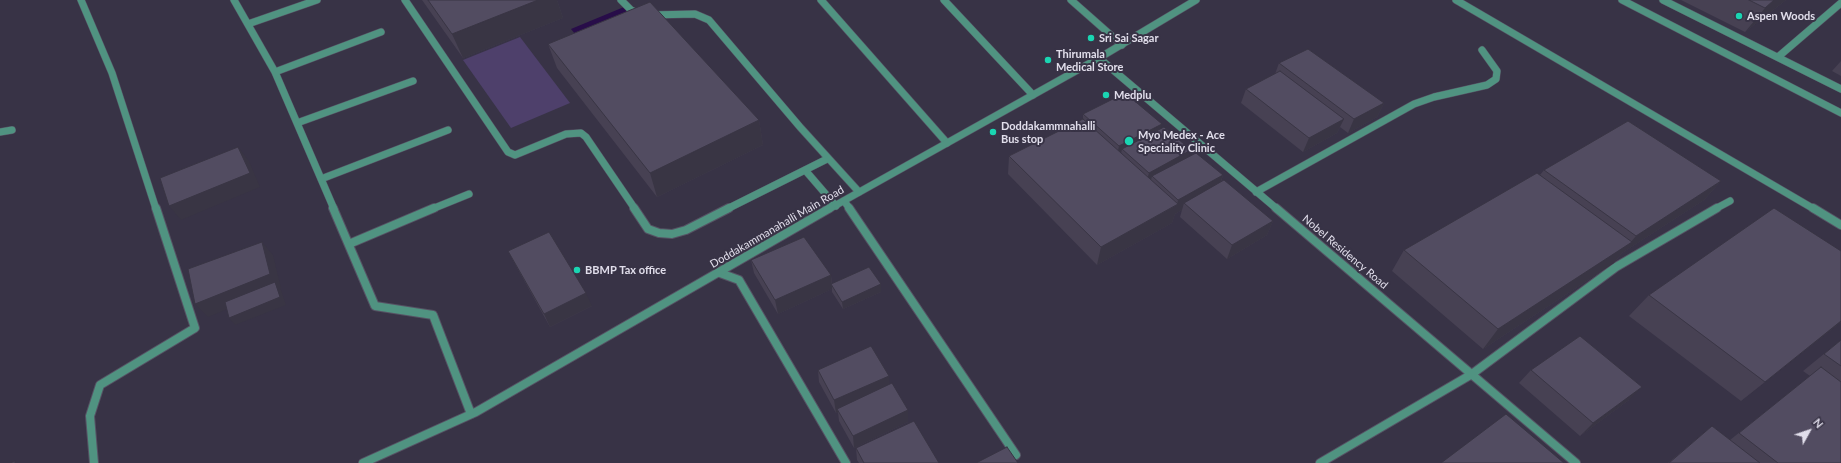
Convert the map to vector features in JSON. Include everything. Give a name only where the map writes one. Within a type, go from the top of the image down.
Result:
[{"type":"street","points":[[81,0],[112,73],[195,328],[100,385],[90,416],[94,463]]},
{"type":"street","points":[[234,0],[275,72],[375,306],[433,316],[471,414]]},
{"type":"street","points":[[248,24],[317,0]]},
{"type":"street","points":[[405,0],[508,152],[515,155],[566,134],[581,133],[586,137],[648,229],[659,233],[672,234],[686,230],[827,158]]},
{"type":"street","points":[[621,0],[631,10],[641,15],[695,14],[709,20],[827,158],[859,192]]},
{"type":"street","points":[[821,0],[947,142]]},
{"type":"street","points":[[944,0],[1033,95]]},
{"type":"street","points":[[1071,0],[1122,45]]},
{"type":"street","name":"Doddakammanahalli Main Road","points":[[363,463],[471,414],[947,142],[1122,45],[1196,0]]},
{"type":"street","points":[[1456,0],[1841,225]]},
{"type":"street","points":[[1622,0],[1841,113]]},
{"type":"street","points":[[1663,0],[1841,89]]},
{"type":"street","points":[[1778,57],[1841,3]]},
{"type":"street","points":[[275,72],[380,32]]},
{"type":"street","points":[[1256,192],[1414,104],[1434,97],[1487,85],[1496,79],[1497,71],[1482,50]]},
{"type":"street","name":"Nobel Residency Road","points":[[1098,58],[1576,463]]},
{"type":"street","points":[[298,124],[412,81]]},
{"type":"street","points":[[0,132],[12,130]]},
{"type":"street","points":[[321,178],[448,130]]},
{"type":"street","points":[[805,170],[836,206]]},
{"type":"street","points":[[349,244],[469,194]]},
{"type":"street","points":[[844,201],[1016,455]]},
{"type":"street","points":[[1320,463],[1472,374],[1616,266],[1730,201]]},
{"type":"street","points":[[720,273],[739,280],[846,463]]},
{"type":"shaded area","points":[[624,7],[633,18],[580,40],[571,29]]},
{"type":"shaded area","points":[[520,37],[570,103],[511,128],[463,60]]},
{"type":"building","points":[[428,0],[538,0],[452,34]]},
{"type":"building","points":[[1749,0],[1774,0],[1765,8]]},
{"type":"building","points":[[650,2],[759,120],[650,173],[548,44]]},
{"type":"building","points":[[1308,49],[1384,103],[1354,119],[1279,63]]},
{"type":"building","points":[[1280,71],[1344,119],[1309,138],[1246,89]]},
{"type":"building","points":[[1125,93],[1162,124],[1119,146],[1083,114]]},
{"type":"building","points":[[1083,119],[1178,204],[1101,247],[1009,156]]},
{"type":"building","points":[[1628,121],[1721,181],[1636,236],[1544,170]]},
{"type":"building","points":[[1164,127],[1191,150],[1149,173],[1122,149]]},
{"type":"building","points":[[238,147],[250,173],[169,206],[160,178]]},
{"type":"building","points":[[1196,153],[1223,175],[1178,200],[1152,176]]},
{"type":"building","points":[[1537,173],[1632,242],[1498,329],[1404,250]]},
{"type":"building","points":[[1224,180],[1273,221],[1232,245],[1184,203]]},
{"type":"building","points":[[1774,208],[1841,251],[1841,321],[1765,382],[1649,295]]},
{"type":"building","points":[[549,232],[586,293],[544,314],[508,251]]},
{"type":"building","points":[[804,237],[831,275],[775,300],[751,260]]},
{"type":"building","points":[[262,242],[270,274],[195,304],[188,269]]},
{"type":"building","points":[[869,267],[881,284],[842,302],[831,284]]},
{"type":"building","points":[[275,282],[280,297],[229,318],[225,302]]},
{"type":"building","points":[[1580,336],[1642,387],[1593,423],[1531,370]]},
{"type":"building","points":[[1841,340],[1841,366],[1824,354]]},
{"type":"building","points":[[871,346],[889,376],[834,400],[818,370]]},
{"type":"building","points":[[1821,367],[1841,382],[1841,463],[1778,463],[1739,433]]},
{"type":"building","points":[[892,383],[908,410],[853,436],[837,409]]},
{"type":"building","points":[[1506,414],[1564,463],[1441,463]]},
{"type":"building","points":[[914,421],[939,463],[864,463],[856,448]]},
{"type":"building","points":[[1712,426],[1760,463],[1669,463]]},
{"type":"building","points":[[1007,447],[1018,463],[976,463]]},
{"type":"place","name":"Aspen Woods","points":[[1739,16]]},
{"type":"place","name":"Sri Sai Sagar","points":[[1091,38]]},
{"type":"place","name":"Thirumala Medical Store","points":[[1048,60]]},
{"type":"place","name":"Medplu","points":[[1106,95]]},
{"type":"place","name":"Doddakammnahalli Bus stop","points":[[993,132]]},
{"type":"place","name":"Myo Medex - Ace Speciality Clinic","points":[[1129,141]]},
{"type":"place","name":"BBMP Tax office","points":[[577,270]]}]
